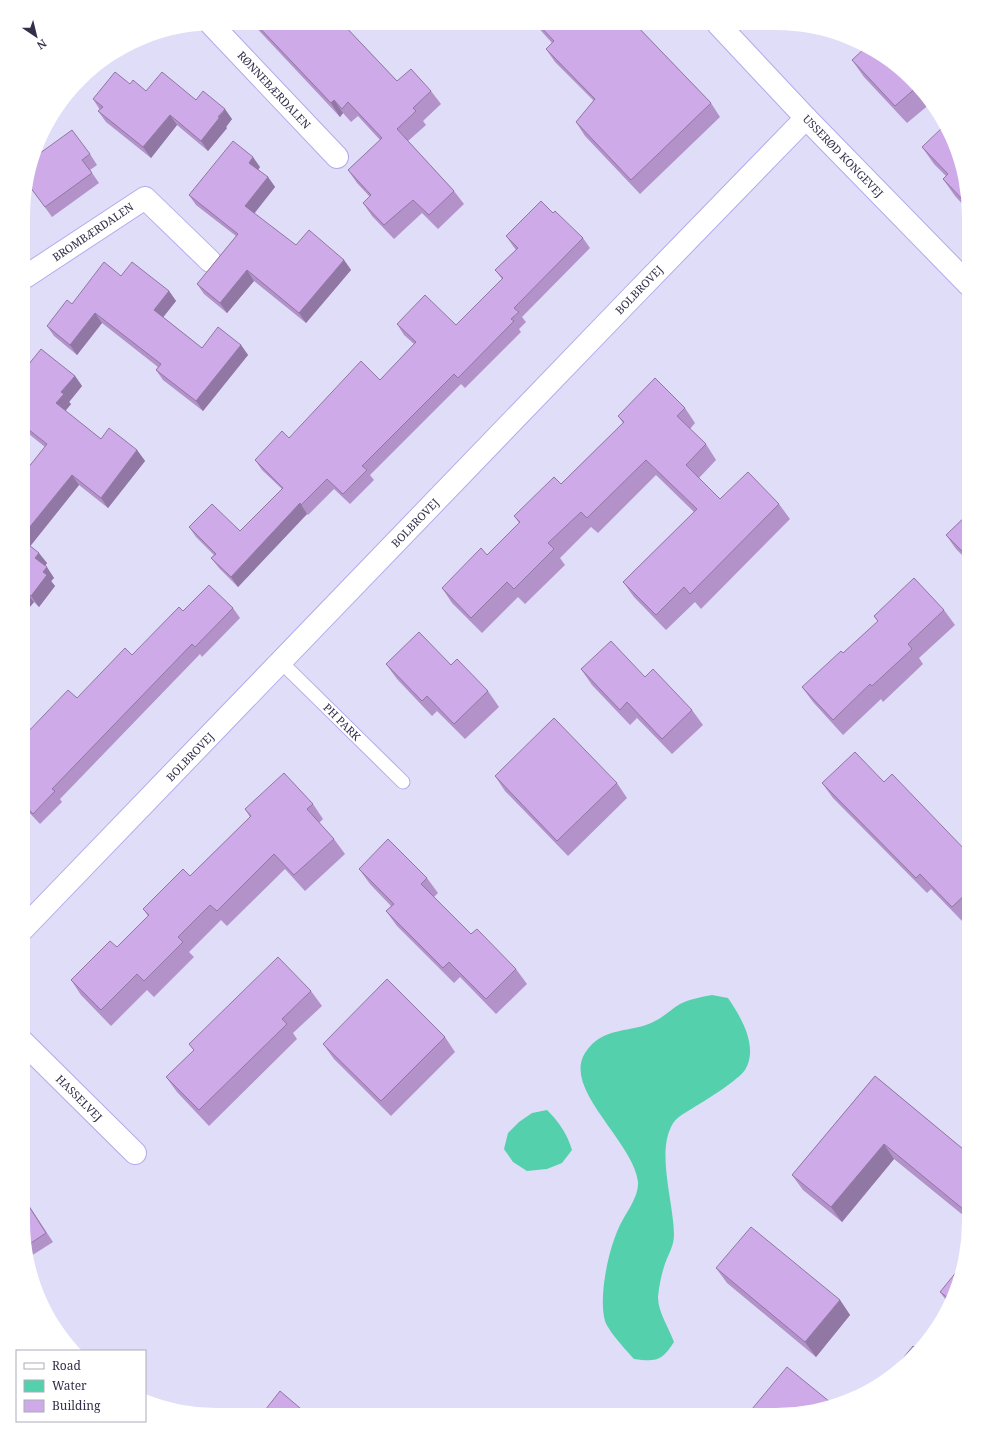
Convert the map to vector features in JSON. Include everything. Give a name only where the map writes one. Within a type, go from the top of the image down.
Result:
[{"type":"street","name":"RØNNEBÆRDALEN","points":[[217,30],[337,157]]},
{"type":"street","name":"USSERØD KONGEVEJ","points":[[724,30],[806,118],[962,278]]},
{"type":"street","name":"BOLBROVEJ","points":[[30,923],[806,118]]},
{"type":"street","name":"BROMBÆRDALEN","points":[[30,273],[145,198],[210,261]]},
{"type":"street","name":"HASSELVEJ","points":[[30,1049],[135,1154]]},
{"type":"lane","name":"PH PARK","points":[[282,662],[403,782]]},
{"type":"water","points":[[712,995],[728,998],[738,1014],[747,1032],[750,1052],[749,1061],[742,1074],[715,1094],[675,1120],[671,1127],[667,1138],[666,1165],[674,1239],[660,1282],[658,1303],[674,1342],[666,1353],[658,1359],[634,1359],[618,1341],[607,1325],[603,1311],[603,1298],[606,1271],[612,1244],[621,1223],[635,1198],[638,1182],[634,1166],[625,1150],[601,1116],[583,1083],[581,1067],[585,1053],[592,1044],[600,1038],[618,1031],[646,1025],[684,1002]]},
{"type":"water","points":[[547,1110],[556,1119],[568,1139],[572,1150],[562,1163],[547,1169],[527,1171],[513,1162],[504,1149],[508,1133],[519,1122],[532,1113]]},
{"type":"building","points":[[262,30],[349,30],[397,81],[411,69],[431,91],[413,108],[416,111],[397,129],[454,191],[429,215],[413,200],[384,225],[363,203],[371,195],[348,170],[382,138],[348,102],[342,109],[334,100],[331,103]]},
{"type":"building","points":[[544,30],[641,30],[711,103],[631,180],[576,122],[595,99],[546,49],[554,41]]},
{"type":"building","points":[[862,51],[879,61],[899,76],[913,90],[895,106],[852,60]]},
{"type":"building","points":[[115,72],[130,84],[133,80],[146,91],[162,72],[196,100],[203,91],[225,109],[201,141],[170,115],[143,147],[98,111],[103,107],[93,99]]},
{"type":"building","points":[[940,129],[956,168],[961,198],[943,179],[948,174],[922,147]]},
{"type":"building","points":[[72,130],[90,154],[82,160],[92,173],[45,207],[32,190],[36,168],[41,152]]},
{"type":"building","points":[[233,141],[253,157],[249,163],[268,177],[245,206],[296,245],[309,230],[344,260],[299,313],[247,270],[220,303],[197,284],[238,234],[189,195]]},
{"type":"building","points":[[541,201],[553,213],[555,211],[583,238],[514,308],[519,312],[511,319],[514,321],[458,378],[454,374],[362,466],[367,470],[343,494],[327,479],[301,505],[300,503],[231,577],[211,558],[216,554],[189,527],[212,504],[240,531],[283,488],[255,460],[282,431],[289,438],[361,361],[380,380],[416,342],[397,324],[425,295],[456,325],[503,278],[495,270],[518,248],[506,236]]},
{"type":"building","points":[[104,262],[121,276],[132,262],[169,291],[154,310],[202,348],[218,327],[241,345],[196,401],[156,370],[161,364],[95,313],[70,345],[47,326],[67,300],[72,304]]},
{"type":"building","points":[[41,349],[75,376],[61,392],[64,394],[56,403],[101,439],[109,428],[137,450],[101,498],[72,475],[30,527],[30,465],[47,444],[30,431],[30,363]]},
{"type":"building","points":[[655,378],[685,408],[677,416],[706,444],[686,465],[720,499],[748,472],[779,504],[690,594],[684,587],[656,615],[623,582],[697,509],[646,460],[587,518],[581,512],[548,543],[554,549],[514,589],[507,582],[471,618],[442,588],[481,548],[487,555],[520,522],[514,516],[554,477],[561,484],[624,422],[618,416]]},
{"type":"building","points":[[962,520],[962,551],[946,535]]},
{"type":"building","points":[[30,546],[39,553],[35,558],[47,567],[43,572],[47,575],[31,596]]},
{"type":"building","points":[[914,578],[944,610],[908,644],[912,649],[872,686],[870,684],[833,720],[802,687],[841,651],[843,653],[878,621],[874,616]]},
{"type":"building","points":[[209,585],[233,608],[195,647],[192,644],[52,789],[55,791],[33,814],[30,811],[30,730],[68,690],[77,698],[125,648],[132,655],[179,607],[183,611]]},
{"type":"building","points":[[419,632],[451,665],[457,659],[488,691],[454,724],[427,696],[422,701],[386,664]]},
{"type":"building","points":[[611,641],[645,677],[653,669],[692,710],[662,739],[627,702],[620,710],[581,669]]},
{"type":"building","points":[[554,718],[617,783],[557,841],[495,776]]},
{"type":"building","points":[[855,752],[884,782],[892,774],[962,847],[962,898],[952,907],[920,874],[916,878],[822,783]]},
{"type":"building","points":[[284,773],[313,804],[307,809],[334,839],[294,875],[274,854],[217,911],[210,905],[178,937],[183,942],[144,981],[137,974],[101,1010],[71,980],[110,941],[117,947],[149,915],[143,909],[183,869],[190,876],[251,816],[245,809]]},
{"type":"building","points":[[388,839],[427,878],[421,884],[471,934],[477,929],[516,969],[486,999],[449,962],[443,968],[386,911],[394,904],[359,869]]},
{"type":"building","points":[[278,957],[311,991],[282,1019],[287,1024],[199,1110],[166,1077],[194,1050],[189,1044]]},
{"type":"building","points":[[387,979],[445,1037],[381,1101],[323,1044]]},
{"type":"building","points":[[875,1076],[962,1148],[962,1208],[884,1144],[831,1207],[792,1175]]},
{"type":"building","points":[[30,1208],[46,1233],[31,1243]]},
{"type":"building","points":[[751,1227],[840,1300],[805,1342],[716,1268]]},
{"type":"building","points":[[955,1274],[946,1297],[940,1292]]},
{"type":"building","points":[[787,1367],[828,1401],[788,1408],[753,1408]]},
{"type":"building","points":[[280,1391],[300,1408],[267,1408]]}]
